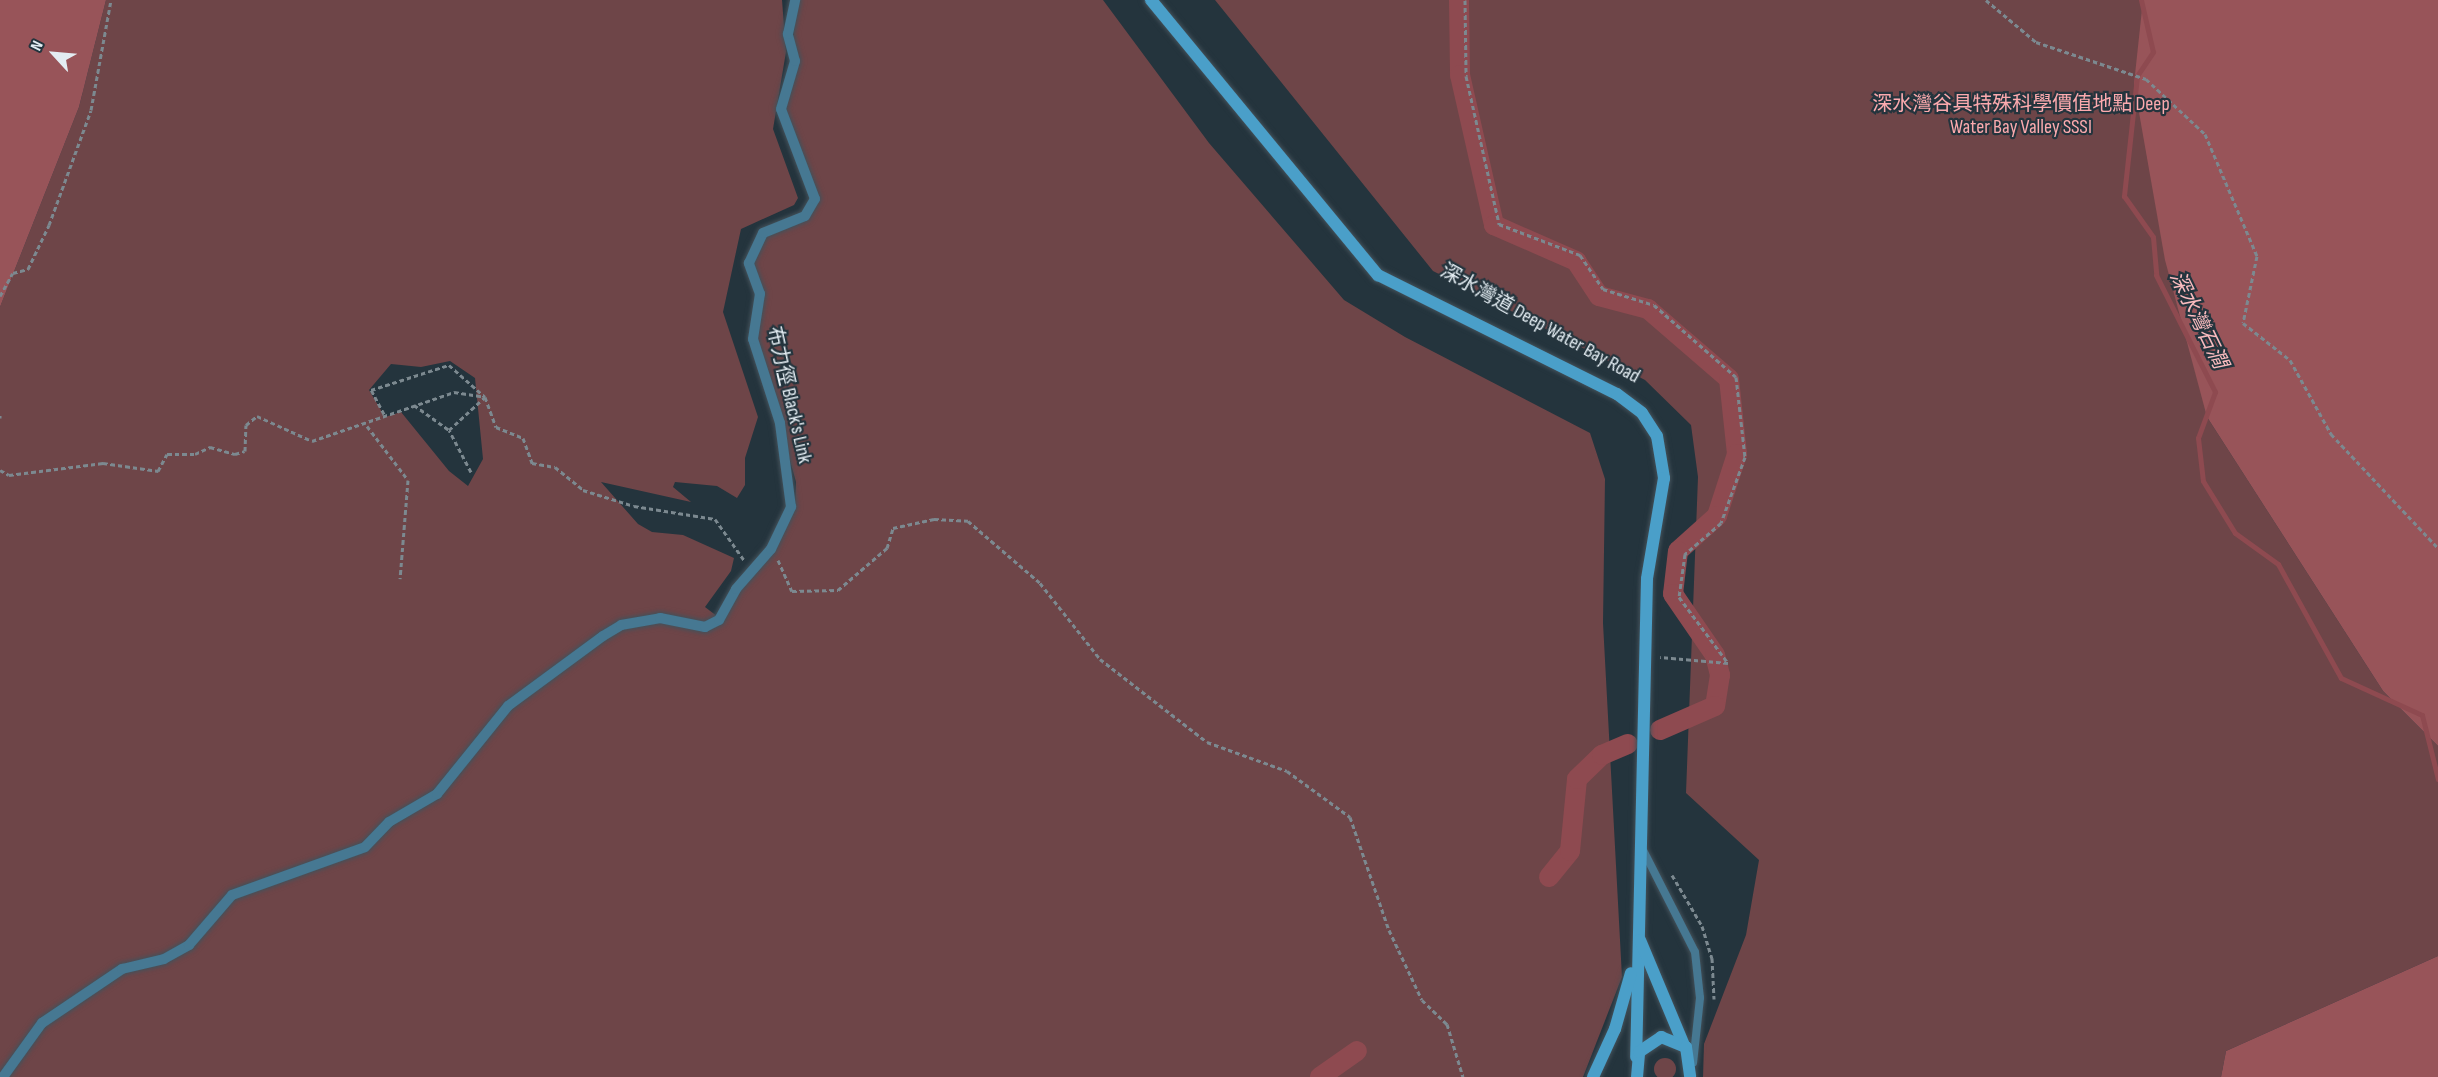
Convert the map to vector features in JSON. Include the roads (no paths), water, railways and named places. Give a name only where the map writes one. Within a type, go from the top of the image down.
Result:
[{"type":"main road","name":"深水灣道 Deep Water Bay Road","points":[[1151,0],[1378,275],[1617,394],[1652,426],[1665,478],[1647,579],[1634,1070]]},
{"type":"main road","name":"深水灣道 Deep Water Bay Road","points":[[1638,933],[1693,1063]]},
{"type":"main road","points":[[1593,1077],[1616,1029],[1638,933]]},
{"type":"main road","points":[[1634,1070],[1656,1038],[1683,1043]]},
{"type":"main road","points":[[1690,1077],[1693,1063]]},
{"type":"street","name":"布力徑 Black's Link","points":[[3,1077],[42,1023],[122,969],[164,959],[189,945],[231,895],[365,847],[389,822],[437,794],[508,706],[603,636],[621,625],[660,618],[705,627],[719,620],[771,549],[791,507],[792,484],[753,339],[760,294],[749,263],[762,233],[805,216],[815,199],[782,109],[795,61],[788,33],[795,0]]},
{"type":"lane","name":"深水灣道 Deep Water Bay Road","points":[[1640,843],[1695,952],[1700,998],[1693,1063]]},
{"type":"waterway","points":[[1459,0],[1460,75],[1494,225],[1576,261],[1599,296],[1648,309],[1729,379],[1737,454],[1717,516],[1678,551],[1673,594],[1715,655],[1720,675],[1715,706],[1660,730]]},
{"type":"waterway","name":"深水灣石澗","points":[[2141,0],[2153,52],[2137,76],[2124,196],[2153,237],[2156,275],[2215,392],[2198,438],[2203,481],[2235,533],[2278,564],[2341,678],[2422,715],[2438,779]]},
{"type":"waterway","points":[[1549,877],[1570,851],[1577,779],[1602,755],[1628,744]]},
{"type":"waterway","points":[[1320,1077],[1357,1051]]},
{"type":"park label","name":"深水灣谷具特殊科學價值地點 Deep Water Bay Valley SSSI","points":[[2021,116]]}]
